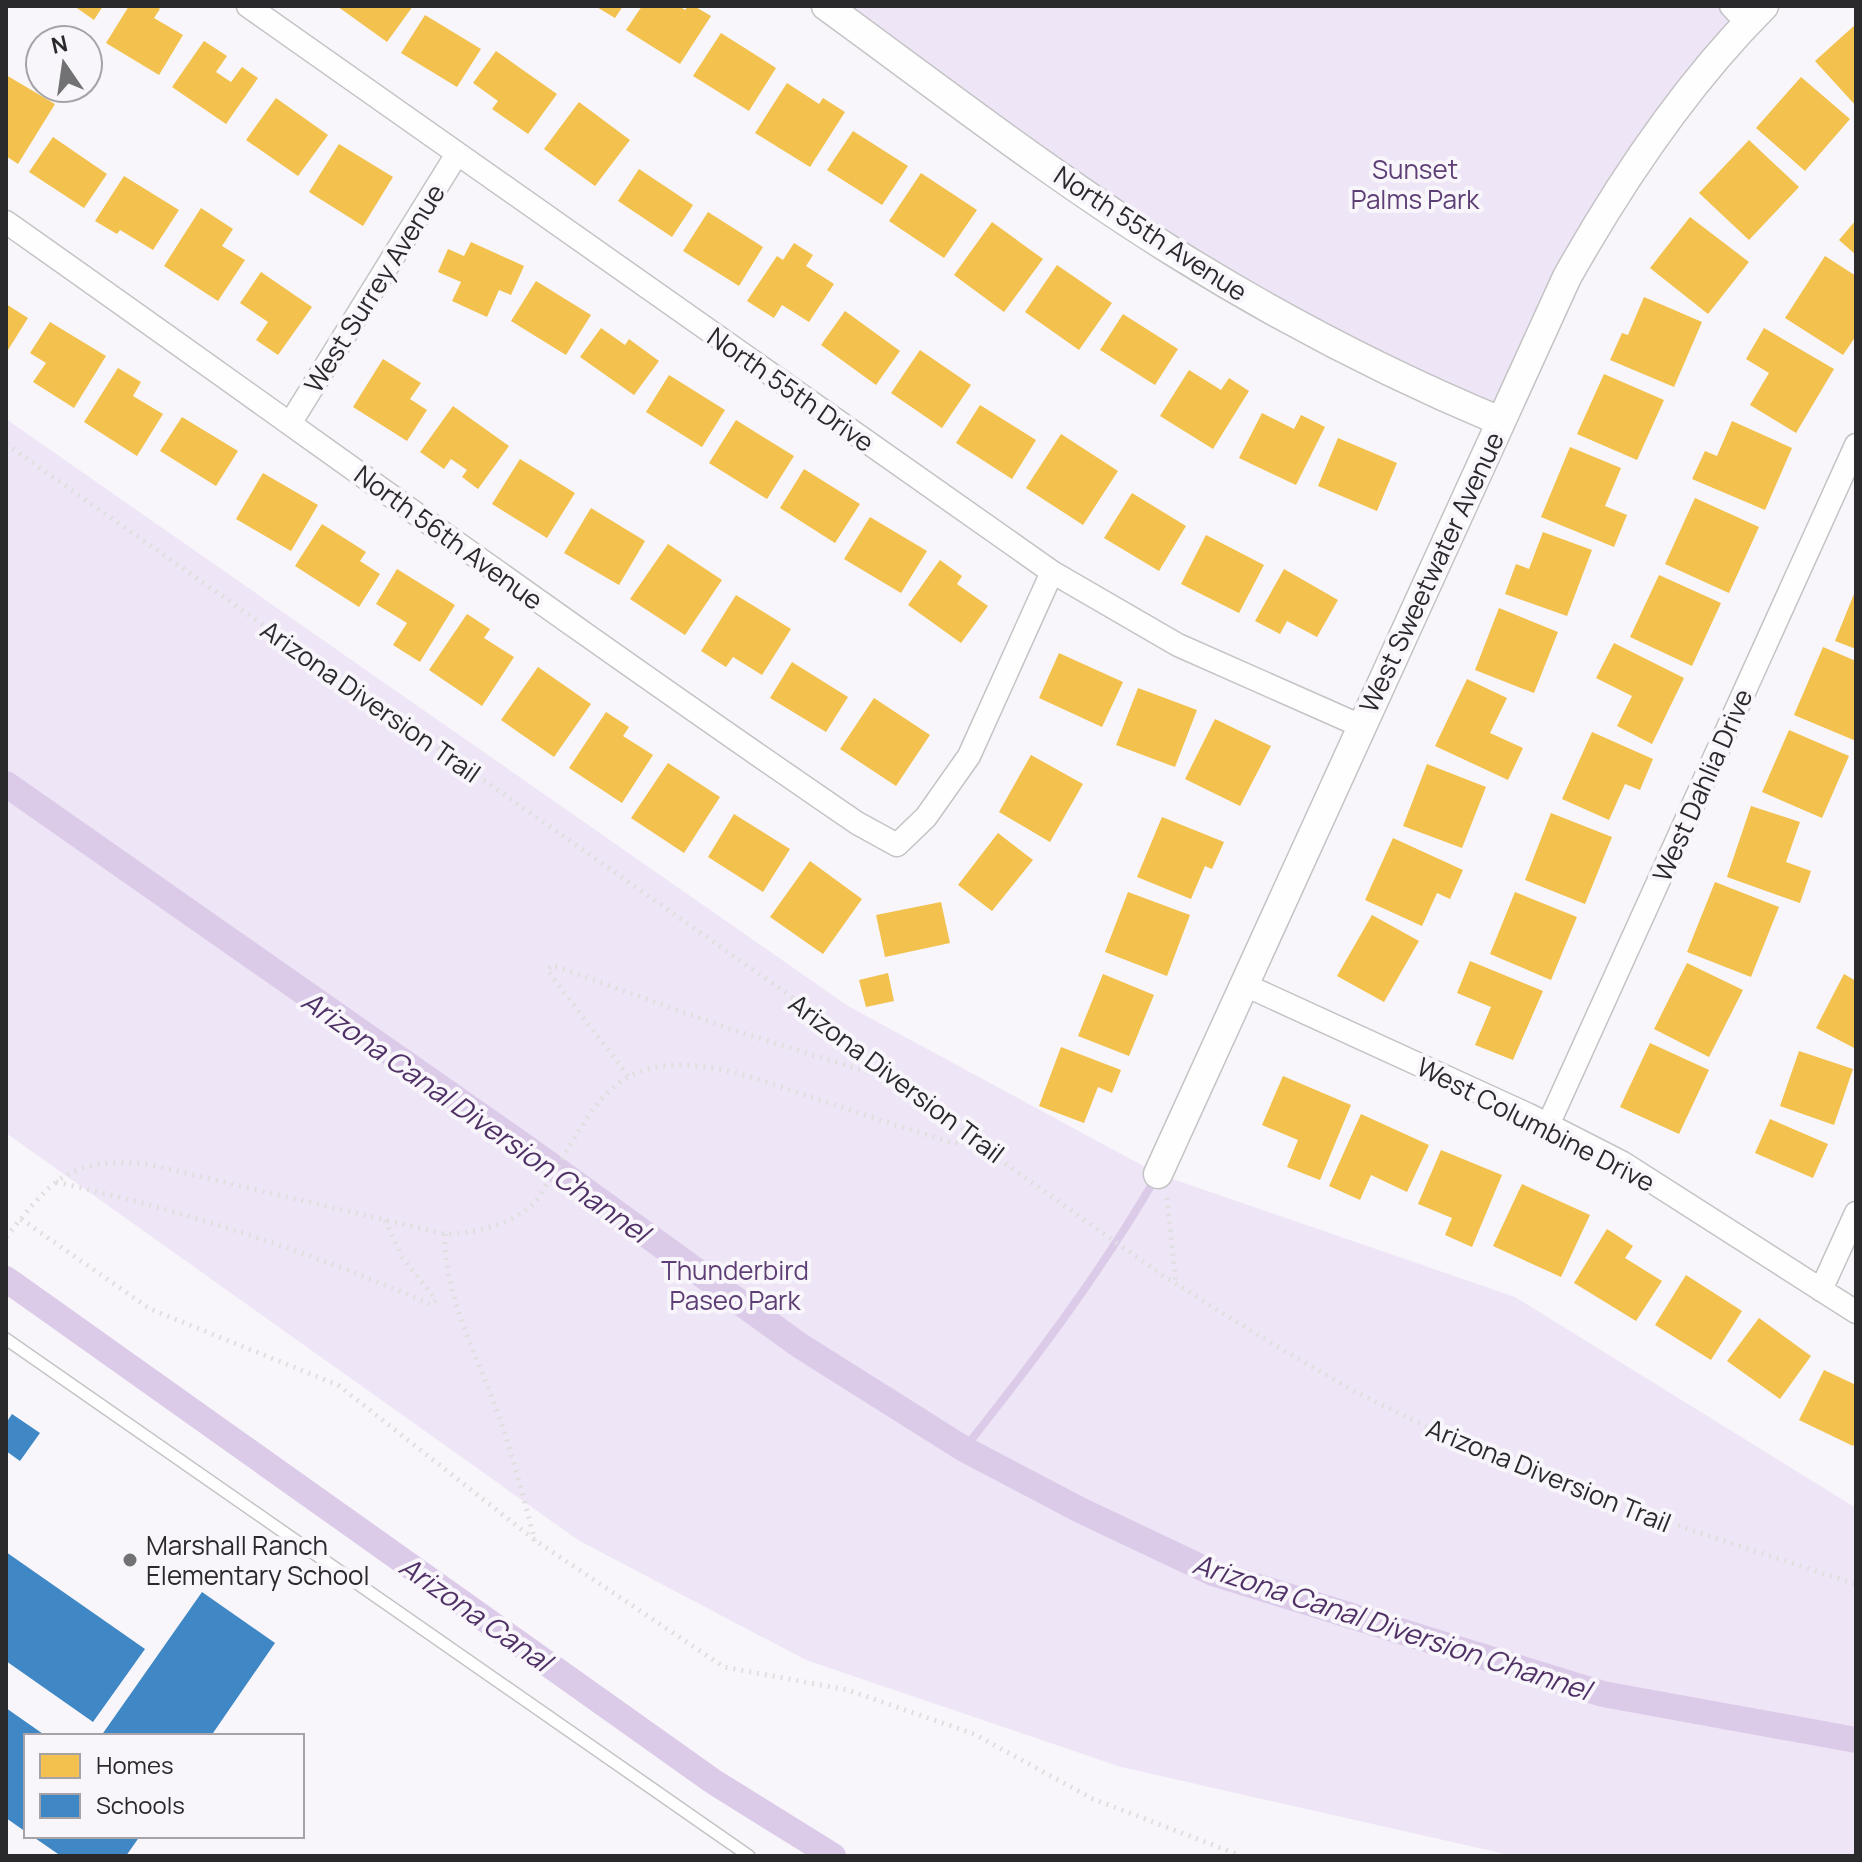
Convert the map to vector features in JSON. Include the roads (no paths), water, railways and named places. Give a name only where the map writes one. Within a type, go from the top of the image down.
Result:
[{"type":"street","name":"North 55th Drive","points":[[248,6],[1052,572],[1178,645],[1361,726]]},
{"type":"street","name":"North 55th Avenue","points":[[826,6],[1018,146],[1171,251],[1382,368],[1500,421]]},
{"type":"street","name":"West Sweetwater Avenue","points":[[1160,1168],[1555,302],[1599,219],[1673,111],[1747,12]]},
{"type":"street","name":"West Surrey Avenue","points":[[291,422],[457,154]]},
{"type":"street","name":"North 56th Avenue","points":[[6,222],[291,422],[617,659],[857,823],[897,845],[926,817],[969,756],[1052,572]]},
{"type":"street","name":"West Dahlia Drive","points":[[1548,1125],[1856,445]]},
{"type":"street","name":"West Columbine Drive","points":[[1245,985],[1548,1125],[1623,1163],[1856,1312]]},
{"type":"street","points":[[1821,1290],[1856,1213]]},
{"type":"lane","points":[[6,1339],[749,1856]]},
{"type":"waterway","name":"Arizona Canal Diversion Channel","points":[[6,784],[528,1149],[799,1345],[964,1449],[1080,1510],[1213,1573],[1603,1694],[1856,1740]]},
{"type":"waterway","points":[[964,1449],[1064,1317],[1155,1179]]},
{"type":"waterway","name":"Arizona Canal","points":[[6,1279],[714,1782],[833,1856]]},
{"type":"place","name":"Marshall Ranch Elementary School","points":[[130,1560]]},
{"type":"park label","name":"Sunset Palms Park","points":[[1415,184]]},
{"type":"park label","name":"Thunderbird Paseo Park","points":[[735,1285]]}]
